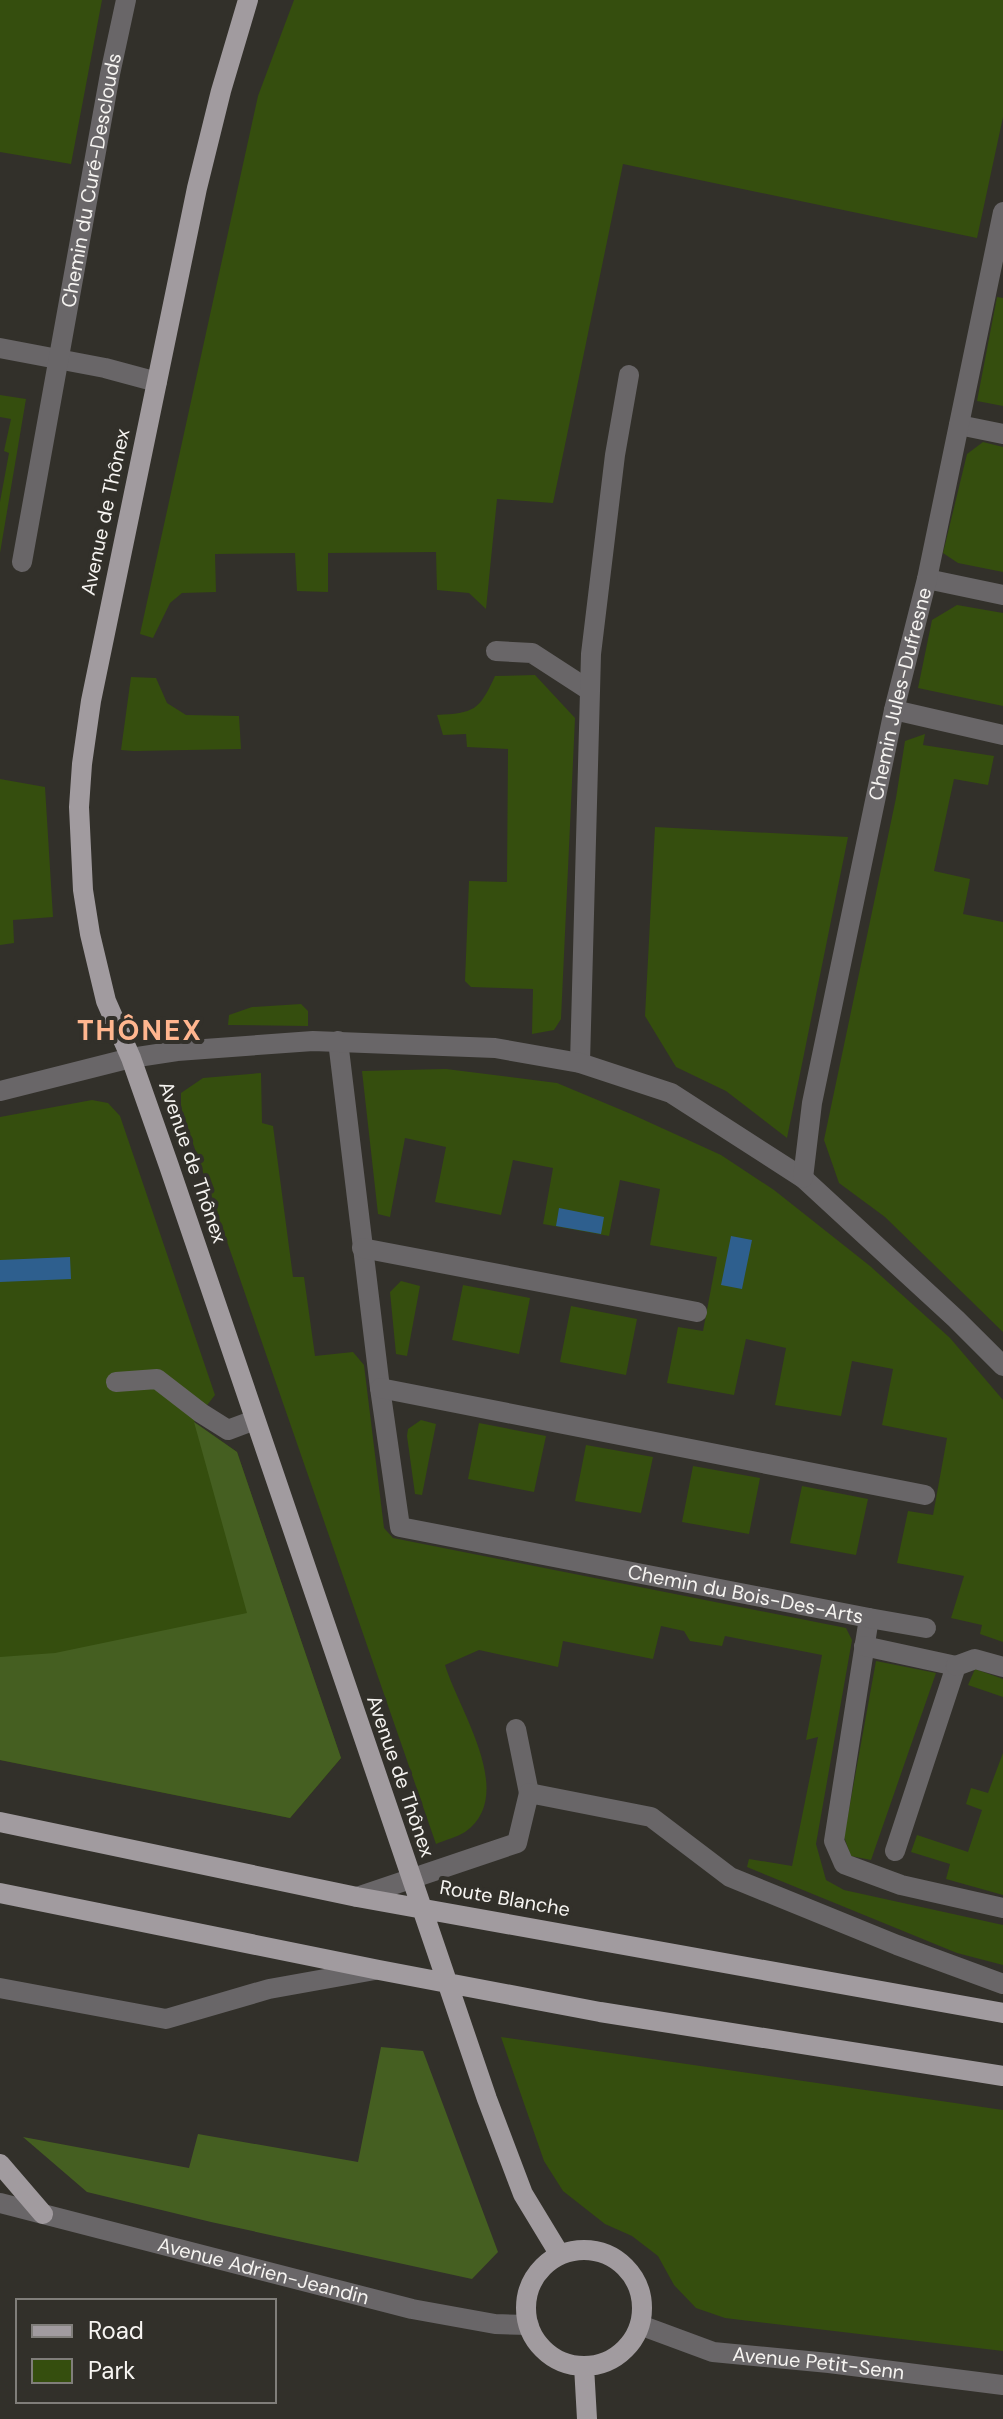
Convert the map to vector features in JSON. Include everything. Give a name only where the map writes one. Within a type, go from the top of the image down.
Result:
[{"type":"main road","name":"Avenue de Thônex","points":[[248,0],[197,188],[91,701],[79,807],[83,890],[95,961],[106,1001],[131,1058],[487,2099],[523,2194],[560,2255]]},
{"type":"main road","name":"Route Blanche","points":[[0,1822],[357,1897],[1003,2013]]},
{"type":"main road","points":[[0,1893],[600,2012],[1003,2076]]},
{"type":"main road","points":[[0,2164],[43,2214]]},
{"type":"main road","points":[[579,2250],[598,2251],[615,2259],[629,2271],[639,2288],[643,2306],[640,2325],[632,2342],[619,2355],[602,2363],[584,2366],[566,2363],[550,2354],[537,2341],[526,2309],[529,2292],[535,2277],[546,2264],[560,2255],[579,2250]]},
{"type":"main road","points":[[584,2366],[587,2419]]},
{"type":"street","name":"Chemin du Curé-Desclouds","points":[[22,562],[126,0]]},
{"type":"street","name":"Chemin Jules-Dufresne","points":[[803,1178],[812,1103],[894,710],[927,579],[1000,242],[1003,212]]},
{"type":"street","points":[[0,348],[157,382]]},
{"type":"street","points":[[580,1063],[591,654],[615,455],[629,375]]},
{"type":"street","points":[[959,425],[1003,434]]},
{"type":"street","points":[[927,579],[1003,595]]},
{"type":"street","points":[[496,651],[532,653],[589,690]]},
{"type":"street","points":[[894,710],[1003,735]]},
{"type":"street","points":[[0,1091],[131,1058],[330,1036],[495,1048],[580,1063],[671,1093],[803,1178],[1003,1366]]},
{"type":"street","name":"Chemin du Bois-Des-Arts","points":[[330,1036],[400,1527],[869,1618],[834,1841],[844,1864],[901,1885],[1003,1908]]},
{"type":"street","points":[[362,1248],[697,1312]]},
{"type":"street","points":[[116,1382],[157,1379],[228,1430],[255,1420]]},
{"type":"street","points":[[380,1388],[925,1495]]},
{"type":"street","points":[[869,1618],[926,1628]]},
{"type":"street","points":[[864,1646],[956,1666],[975,1659],[1003,1667]]},
{"type":"street","points":[[895,1851],[956,1666]]},
{"type":"street","points":[[357,1897],[517,1843],[529,1793],[516,1729]]},
{"type":"street","points":[[529,1793],[651,1817],[730,1877],[1003,1984]]},
{"type":"street","points":[[0,1988],[166,2019],[269,1989],[379,1970]]},
{"type":"street","name":"Avenue Adrien-Jeandin","points":[[0,2203],[412,2309],[495,2324],[529,2325]]},
{"type":"street","name":"Avenue Petit-Senn","points":[[640,2325],[713,2352],[1003,2385]]},
{"type":"green space","points":[[0,0],[102,0],[71,164],[0,152]]},
{"type":"green space","points":[[294,0],[1003,0],[1003,117],[977,238],[623,164],[553,503],[497,499],[486,609],[469,593],[437,590],[436,552],[328,553],[328,592],[297,591],[295,553],[215,554],[216,592],[182,593],[170,603],[153,638],[140,634],[258,96]]},
{"type":"green space","points":[[997,297],[1003,298],[1003,406],[977,401]]},
{"type":"green space","points":[[0,395],[26,399],[0,553],[0,502],[9,453],[4,451],[11,419],[0,417]]},
{"type":"green space","points":[[983,442],[1003,447],[1003,572],[958,563],[943,553],[967,454]]},
{"type":"green space","points":[[957,605],[1003,613],[1003,706],[918,688],[932,620]]},
{"type":"green space","points":[[535,675],[575,718],[561,1019],[554,1030],[532,1034],[533,989],[471,987],[465,981],[469,881],[507,882],[508,749],[467,747],[466,734],[443,735],[437,715],[474,708],[495,676]]},
{"type":"green space","points":[[131,677],[156,678],[167,703],[186,715],[239,716],[241,749],[121,750]]},
{"type":"green space","points":[[925,734],[923,745],[994,756],[988,785],[954,779],[934,871],[970,879],[963,914],[1003,922],[1003,1332],[885,1217],[839,1183],[824,1140],[896,798],[905,741]]},
{"type":"green space","points":[[0,779],[45,787],[53,917],[13,920],[14,943],[0,945]]},
{"type":"green space","points":[[655,827],[848,837],[787,1138],[726,1091],[676,1067],[645,1016]]},
{"type":"green space","points":[[301,1004],[308,1011],[308,1026],[228,1025],[229,1015],[252,1007]]},
{"type":"green space","points":[[446,1069],[557,1083],[721,1155],[774,1190],[870,1266],[950,1338],[1003,1400],[1003,1642],[980,1634],[982,1625],[951,1618],[964,1576],[897,1563],[908,1511],[933,1515],[947,1438],[882,1425],[893,1369],[852,1361],[841,1416],[775,1405],[786,1348],[746,1339],[734,1395],[667,1383],[678,1327],[703,1331],[717,1257],[650,1245],[660,1189],[620,1180],[609,1236],[543,1224],[553,1168],[513,1160],[501,1215],[435,1202],[446,1147],[405,1138],[390,1217],[378,1214],[362,1071]]},
{"type":"green space","points":[[261,1073],[262,1123],[273,1126],[293,1277],[304,1277],[315,1356],[353,1352],[364,1365],[384,1528],[393,1538],[846,1628],[852,1640],[816,1844],[826,1880],[844,1890],[1003,1925],[1003,1965],[957,1953],[747,1867],[749,1859],[792,1866],[818,1737],[806,1740],[822,1655],[725,1636],[722,1646],[690,1641],[684,1631],[661,1626],[653,1659],[563,1641],[558,1667],[479,1650],[445,1665],[480,1751],[486,1796],[480,1816],[465,1832],[436,1844],[181,1109],[181,1093],[203,1078]]},
{"type":"green space","points":[[92,1100],[108,1103],[120,1116],[215,1395],[194,1422],[237,1452],[341,1758],[290,1818],[0,1760],[0,1117]]},
{"type":"green space","points":[[401,1281],[420,1286],[407,1356],[396,1354],[390,1292]]},
{"type":"green space","points":[[463,1285],[530,1298],[519,1354],[452,1340]]},
{"type":"green space","points":[[571,1306],[637,1319],[626,1375],[560,1362]]},
{"type":"green space","points":[[421,1420],[436,1424],[422,1495],[415,1494],[407,1436],[408,1429]]},
{"type":"green space","points":[[194,1422],[237,1452],[341,1758],[290,1818],[0,1760],[0,1657],[55,1653],[247,1613]]},
{"type":"green space","points":[[479,1423],[546,1436],[534,1492],[468,1479]]},
{"type":"green space","points":[[586,1445],[653,1457],[641,1513],[575,1501]]},
{"type":"green space","points":[[693,1466],[760,1478],[749,1534],[682,1522]]},
{"type":"green space","points":[[802,1486],[868,1499],[856,1555],[790,1543]]},
{"type":"green space","points":[[876,1661],[936,1673],[871,1860],[851,1856],[844,1837]]},
{"type":"green space","points":[[975,1669],[1003,1679],[1003,1697],[968,1685]]},
{"type":"green space","points":[[1003,1753],[1003,1895],[946,1879],[950,1864],[911,1852],[917,1835],[968,1852],[982,1810],[966,1804],[971,1788],[988,1793]]},
{"type":"green space","points":[[501,2037],[1003,2110],[1003,2351],[725,2318],[696,2308],[674,2285],[658,2256],[632,2236],[605,2224],[563,2191],[544,2161]]},
{"type":"green space","points":[[381,2047],[423,2051],[498,2252],[472,2279],[87,2192],[23,2137],[189,2168],[198,2134],[358,2162]]},
{"type":"water","points":[[559,1208],[604,1217],[601,1234],[556,1226]]},
{"type":"water","points":[[731,1236],[752,1240],[742,1289],[721,1285]]},
{"type":"water","points":[[70,1257],[71,1279],[0,1282],[0,1260]]},
{"type":"district","name":"THÔNEX","points":[[140,1030]]}]
